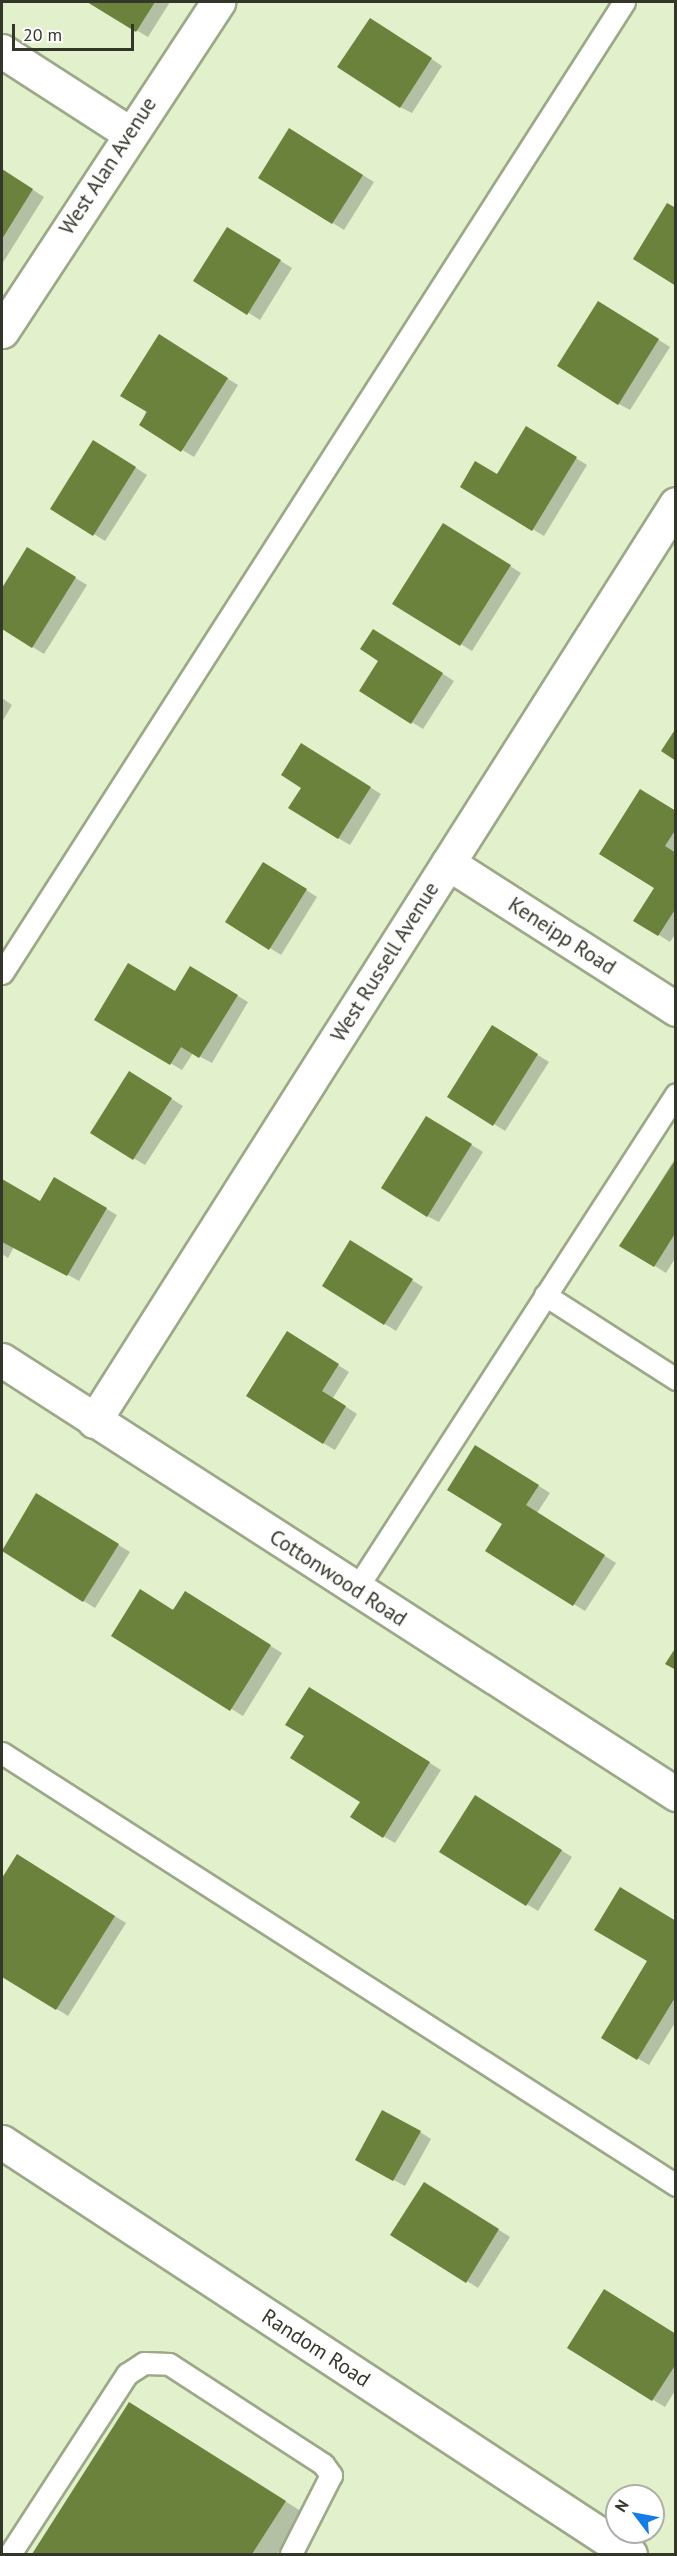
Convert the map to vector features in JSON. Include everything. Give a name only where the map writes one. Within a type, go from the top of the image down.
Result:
[{"type":"street","name":"West Alan Avenue","points":[[2,331],[129,133],[218,2]]},
{"type":"street","points":[[2,51],[129,133]]},
{"type":"street","name":"West Russell Avenue","points":[[94,1421],[675,504]]},
{"type":"street","name":"Keneipp Road","points":[[448,863],[675,1009]]},
{"type":"street","name":"Cottonwood Road","points":[[2,1360],[675,1794]]},
{"type":"street","name":"Random Road","points":[[2,2142],[630,2554]]},
{"type":"lane","points":[[2,974],[624,2]]},
{"type":"lane","points":[[356,1589],[675,1094]]},
{"type":"lane","points":[[545,1296],[675,1379]]},
{"type":"lane","points":[[2,1753],[675,2185]]},
{"type":"lane","points":[[10,2554],[127,2374],[144,2363],[169,2364],[323,2464],[331,2475],[291,2554]]},
{"type":"building","points":[[87,2],[155,2],[136,32]]},
{"type":"building","points":[[370,18],[432,58],[400,108],[337,67]]},
{"type":"building","points":[[289,128],[363,175],[332,224],[258,178]]},
{"type":"building","points":[[2,169],[33,189],[2,239]]},
{"type":"building","points":[[667,203],[676,208],[676,286],[633,259]]},
{"type":"building","points":[[227,227],[281,260],[247,315],[193,281]]},
{"type":"building","points":[[598,301],[659,339],[618,405],[557,366]]},
{"type":"building","points":[[159,334],[228,378],[181,452],[139,425],[147,412],[120,396]]},
{"type":"building","points":[[526,426],[577,457],[532,531],[460,487],[475,461],[497,474]]},
{"type":"building","points":[[93,440],[136,467],[93,536],[50,509]]},
{"type":"building","points":[[443,523],[511,565],[460,646],[392,604]]},
{"type":"building","points":[[27,547],[76,577],[32,648],[2,629],[2,588]]},
{"type":"building","points":[[373,629],[443,673],[411,724],[359,691],[378,661],[360,649]]},
{"type":"building","points":[[676,728],[676,761],[661,751]]},
{"type":"building","points":[[301,743],[371,787],[338,839],[288,808],[301,788],[281,775]]},
{"type":"building","points":[[640,789],[676,811],[676,829],[665,846],[676,853],[676,908],[658,936],[633,921],[654,888],[599,854]]},
{"type":"building","points":[[263,862],[307,889],[269,950],[225,922]]},
{"type":"building","points":[[128,963],[175,991],[190,966],[238,995],[199,1058],[181,1047],[170,1065],[94,1020]]},
{"type":"building","points":[[492,1025],[538,1054],[493,1126],[447,1097]]},
{"type":"building","points":[[129,1071],[172,1098],[133,1160],[90,1133]]},
{"type":"building","points":[[426,1116],[472,1144],[427,1217],[381,1188]]},
{"type":"building","points":[[676,1159],[676,1232],[654,1267],[619,1246]]},
{"type":"building","points":[[54,1177],[107,1208],[67,1276],[2,1242],[2,1179],[40,1201]]},
{"type":"building","points":[[350,1240],[413,1279],[384,1325],[322,1286]]},
{"type":"building","points":[[287,1331],[339,1364],[322,1391],[346,1406],[323,1444],[246,1396]]},
{"type":"building","points":[[475,1445],[539,1485],[526,1505],[605,1555],[573,1606],[485,1551],[502,1524],[447,1490]]},
{"type":"building","points":[[36,1493],[119,1544],[83,1602],[2,1551]]},
{"type":"building","points":[[140,1589],[173,1610],[185,1591],[271,1645],[230,1711],[111,1636]]},
{"type":"building","points":[[676,1647],[676,1670],[665,1664]]},
{"type":"building","points":[[309,1687],[430,1762],[383,1838],[350,1817],[360,1802],[290,1758],[304,1736],[285,1725]]},
{"type":"building","points":[[475,1795],[562,1850],[526,1906],[439,1852]]},
{"type":"building","points":[[17,1854],[115,1916],[56,2010],[2,1977],[2,1878]]},
{"type":"building","points":[[620,1887],[676,1921],[676,1996],[637,2060],[601,2038],[647,1961],[594,1930]]},
{"type":"building","points":[[382,2110],[421,2131],[393,2181],[355,2160]]},
{"type":"building","points":[[424,2182],[499,2229],[466,2283],[390,2235]]},
{"type":"building","points":[[604,2289],[676,2334],[676,2364],[652,2401],[567,2348]]},
{"type":"building","points":[[129,2402],[286,2501],[252,2554],[32,2554]]}]
